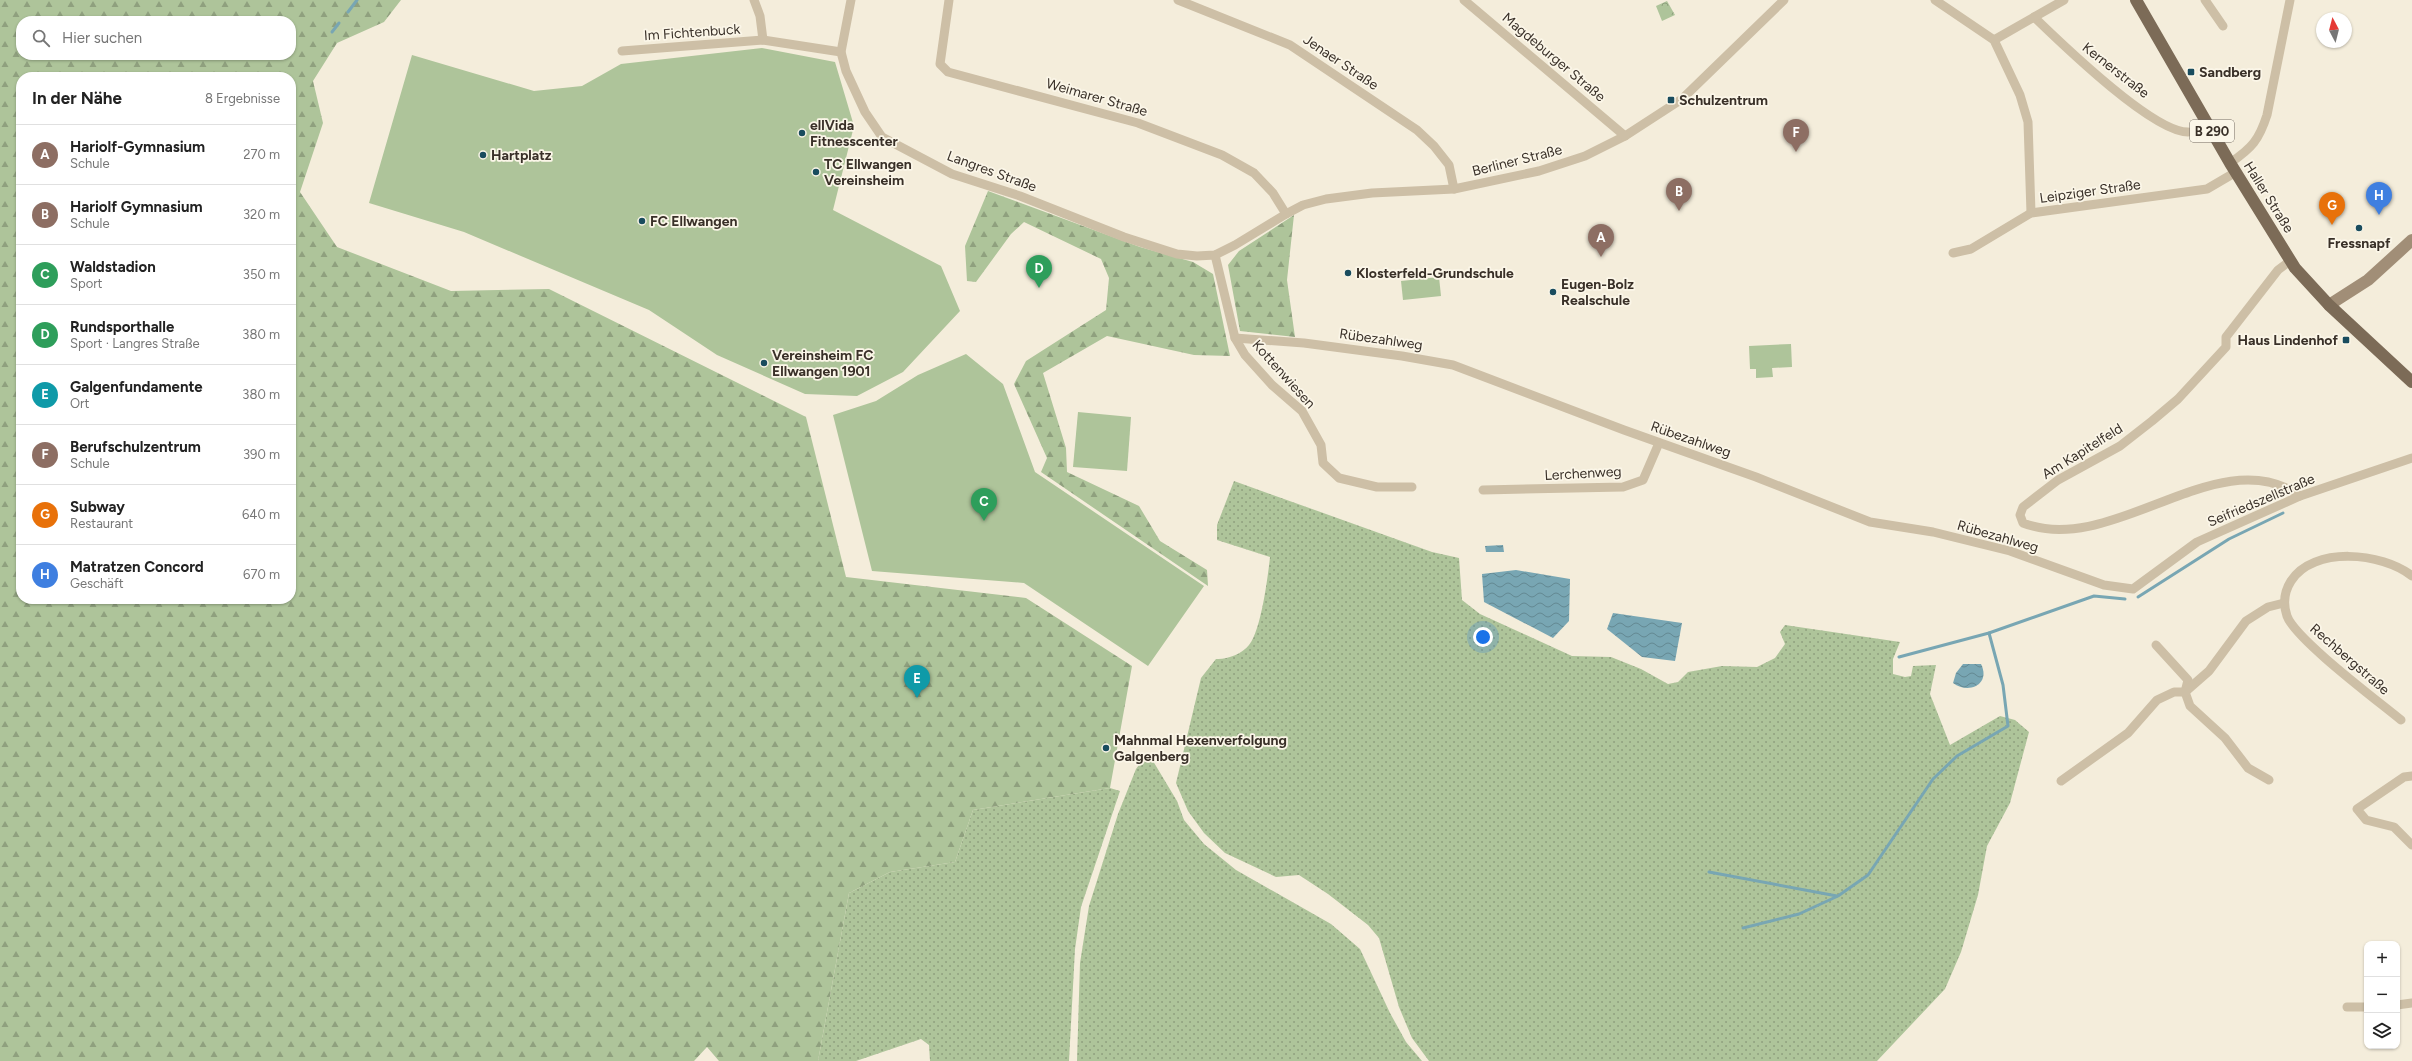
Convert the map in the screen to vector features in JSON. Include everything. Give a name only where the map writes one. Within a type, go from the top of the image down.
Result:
[{"type":"main road","name":"Haller Straße","points":[[2136,0],[2233,168],[2290,260],[2329,306],[2412,382]]},
{"type":"main road","points":[[2329,306],[2368,280],[2412,240]]},
{"type":"street","name":"Im Fichtenbuck","points":[[754,0],[760,16],[763,40]]},
{"type":"street","name":"Langres Straße","points":[[851,0],[842,52],[846,72],[862,106],[882,137],[952,174],[1020,196],[1124,237],[1178,254],[1197,256],[1215,255]]},
{"type":"street","name":"Weimarer Straße","points":[[949,0],[940,64],[948,72],[1138,123],[1222,155],[1254,173],[1273,193],[1286,214]]},
{"type":"street","name":"Jenaer Straße","points":[[1178,0],[1290,45],[1417,130],[1434,146],[1449,165],[1454,189]]},
{"type":"street","name":"Magdeburger Straße","points":[[1464,0],[1625,136]]},
{"type":"street","name":"Berliner Straße","points":[[1215,255],[1235,245],[1286,214],[1303,206],[1326,199],[1372,192],[1454,189],[1539,171],[1584,156],[1625,136],[1682,99],[1784,0]]},
{"type":"street","points":[[1935,0],[1994,40],[2020,95],[2028,122],[2031,213]]},
{"type":"street","points":[[1994,40],[2064,0]]},
{"type":"street","points":[[2205,0],[2223,26]]},
{"type":"street","name":"Leipziger Straße","points":[[1953,253],[1971,249],[2031,213],[2207,189],[2233,168],[2252,147],[2262,131],[2267,115],[2290,0]]},
{"type":"street","name":"Kernerstraße","points":[[2034,17],[2086,67],[2135,105],[2174,130],[2188,132]]},
{"type":"street","name":"Im Fichtenbuck","points":[[622,51],[763,40],[842,52]]},
{"type":"street","name":"Kottenwiesen","points":[[1215,255],[1235,338],[1246,355],[1272,385],[1302,411],[1321,444],[1323,464],[1339,478],[1377,487],[1412,487]]},
{"type":"street","name":"Am Kapitelfeld","points":[[2290,260],[2278,270],[2226,337],[2226,347],[2178,399],[2120,446],[2058,480],[2023,507],[2020,515],[2023,523],[2039,529],[2069,530],[2107,523],[2198,489],[2247,480],[2270,481],[2288,488],[2300,496]]},
{"type":"street","name":"Rübezahlweg","points":[[1235,338],[1304,342],[1453,365],[1659,443],[1756,477],[1870,522],[1933,532],[2010,551],[2104,585],[2133,589]]},
{"type":"street","name":"Lerchenweg","points":[[1483,490],[1623,487],[1643,480],[1659,443]]},
{"type":"street","name":"Seifriedszellstraße","points":[[2133,589],[2197,542],[2300,496],[2412,458]]},
{"type":"street","points":[[2061,781],[2128,733],[2157,700],[2174,692],[2185,692],[2209,671],[2246,621],[2268,607],[2284,603],[2287,588],[2296,573],[2306,565],[2324,559],[2345,556],[2363,558],[2411,572]]},
{"type":"street","name":"Rechbergstraße","points":[[2284,603],[2288,618],[2306,641],[2401,720]]},
{"type":"street","points":[[2156,645],[2188,680],[2185,692],[2190,706],[2225,738],[2248,768],[2269,780]]},
{"type":"street","points":[[2412,776],[2404,777],[2357,809],[2366,820],[2394,827],[2412,845]]},
{"type":"street","points":[[2400,1005],[2412,1003]]},
{"type":"street","points":[[2347,1007],[2364,1007]]},
{"type":"green space","points":[[0,0],[401,0],[384,22],[337,43],[313,81],[323,123],[300,192],[337,247],[451,291],[549,289],[806,417],[846,577],[1026,598],[1132,666],[1110,788],[973,810],[955,862],[890,872],[849,893],[818,1061],[719,1061],[707,1047],[694,1061],[0,1061]]},
{"type":"green space","points":[[1667,1],[1675,15],[1662,21],[1656,6]]},
{"type":"green space","name":"FC Ellwangen","points":[[762,48],[835,62],[854,126],[833,210],[941,266],[960,311],[903,372],[857,396],[805,394],[717,355],[649,310],[464,232],[369,203],[412,55],[534,91],[582,86],[621,64]]},
{"type":"green space","points":[[988,191],[1140,247],[1193,262],[1213,274],[1230,356],[1194,355],[1107,336],[1043,373],[1066,448],[1067,472],[1139,506],[1160,541],[1207,570],[1208,586],[1041,472],[1047,458],[1014,384],[1026,361],[1106,310],[1109,278],[1101,259],[1024,222],[1011,234],[976,282],[967,281],[965,246]]},
{"type":"green space","points":[[1294,215],[1287,280],[1295,337],[1240,331],[1228,265],[1239,251]]},
{"type":"green space","points":[[1439,277],[1441,296],[1403,300],[1401,281]]},
{"type":"green space","points":[[1791,344],[1792,367],[1772,368],[1773,377],[1756,378],[1756,369],[1750,369],[1749,346]]},
{"type":"green space","points":[[966,354],[1003,384],[1035,472],[1204,586],[1148,666],[1024,583],[872,571],[833,415],[876,401],[918,375]]},
{"type":"green space","points":[[1078,412],[1131,417],[1127,471],[1073,467]]},
{"type":"green space","points":[[1234,481],[1432,552],[1459,558],[1462,600],[1480,614],[1572,656],[1611,657],[1641,669],[1668,684],[1678,682],[1688,672],[1722,666],[1757,667],[1775,658],[1785,644],[1780,632],[1785,625],[1900,642],[1893,659],[1893,674],[1905,677],[1911,676],[1913,666],[1936,665],[1930,694],[1950,745],[2000,716],[2015,720],[2029,732],[2010,803],[1987,846],[1978,895],[1961,952],[1945,989],[1877,1061],[1429,1061],[1412,1038],[1399,1007],[1379,938],[1368,925],[1328,894],[1299,875],[1276,877],[1225,853],[1204,833],[1188,811],[1176,783],[1201,678],[1216,659],[1234,656],[1249,645],[1257,628],[1268,577],[1270,557],[1217,540],[1217,525]]},
{"type":"green space","points":[[1144,758],[1153,761],[1177,801],[1184,820],[1204,844],[1236,870],[1331,924],[1360,949],[1390,1013],[1406,1042],[1422,1061],[1077,1061],[1080,963],[1089,906],[1118,814],[1136,769]]},
{"type":"green space","points":[[1110,788],[1120,791],[1081,907],[1075,949],[1069,1061],[930,1061],[929,1045],[921,1039],[856,1061],[818,1061],[849,893],[890,872],[955,862],[973,810]]},
{"type":"water","points":[[1503,545],[1504,552],[1486,552],[1485,546]]},
{"type":"water","points":[[1516,570],[1570,579],[1569,621],[1553,638],[1484,602],[1482,574]]},
{"type":"water","points":[[1613,613],[1682,623],[1675,661],[1642,657],[1607,629]]},
{"type":"water","points":[[1963,664],[1981,664],[1983,677],[1977,686],[1966,688],[1953,683],[1956,673]]},
{"type":"waterway","points":[[348,12],[357,0]]},
{"type":"waterway","points":[[332,32],[339,23]]},
{"type":"waterway","points":[[2138,597],[2229,539],[2283,513]]},
{"type":"waterway","points":[[1899,657],[1989,633],[2094,596],[2125,599]]},
{"type":"waterway","points":[[1743,928],[1799,914],[1838,896],[1868,875],[1933,779],[1957,756],[2008,726],[2003,685],[1989,633]]},
{"type":"waterway","points":[[1709,872],[1837,896]]},
{"type":"place","name":"Sandberg","points":[[2191,72]]},
{"type":"place","name":"Schulzentrum","points":[[1671,100]]},
{"type":"place","name":"ellVida Fitnesscenter","points":[[802,133]]},
{"type":"place","name":"Berufschulzentrum","points":[[1796,152]]},
{"type":"place","name":"Hartplatz","points":[[483,155]]},
{"type":"place","name":"TC Ellwangen Vereinsheim","points":[[816,172]]},
{"type":"place","name":"Hariolf Gymnasium","points":[[1679,211]]},
{"type":"place","name":"Matratzen Concord","points":[[2379,215]]},
{"type":"place","name":"FC Ellwangen","points":[[642,221]]},
{"type":"place","name":"Subway","points":[[2332,225]]},
{"type":"place","name":"Fressnapf","points":[[2359,228]]},
{"type":"place","name":"Hariolf-Gymnasium","points":[[1601,257]]},
{"type":"place","name":"Klosterfeld-Grundschule","points":[[1348,273]]},
{"type":"place","name":"Rundsporthalle","points":[[1039,288]]},
{"type":"place","name":"Eugen-Bolz Realschule","points":[[1553,292]]},
{"type":"place","name":"Haus Lindenhof","points":[[2346,340]]},
{"type":"place","name":"Vereinsheim FC Ellwangen 1901","points":[[764,363]]},
{"type":"place","name":"Waldstadion","points":[[984,521]]},
{"type":"place","name":"Galgenfundamente","points":[[917,698]]},
{"type":"place","name":"Mahnmal Hexenverfolgung Galgenberg","points":[[1106,748]]}]
